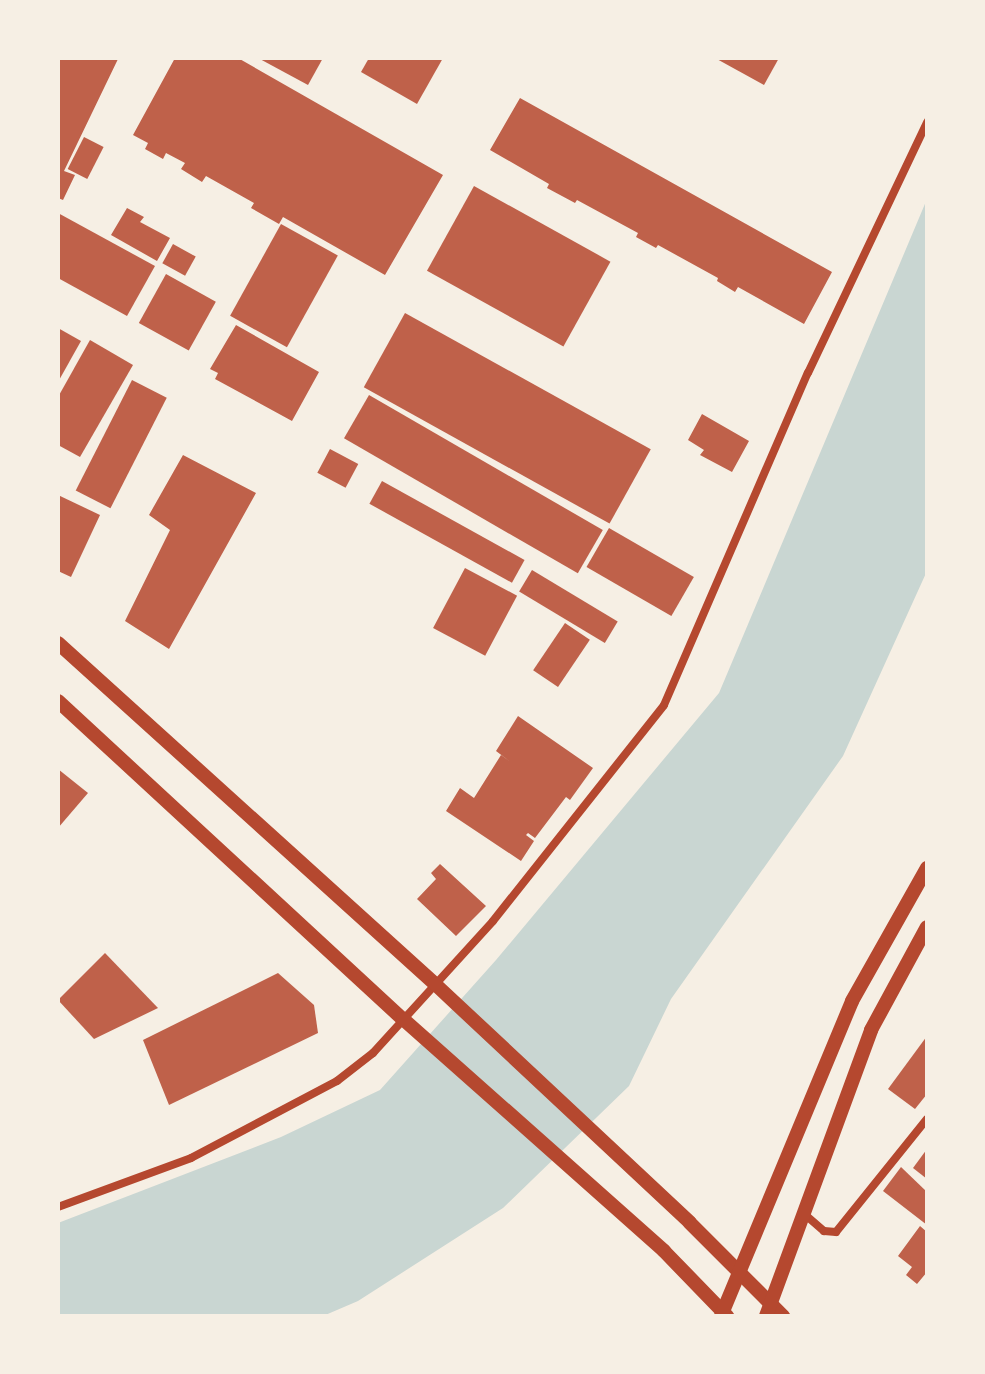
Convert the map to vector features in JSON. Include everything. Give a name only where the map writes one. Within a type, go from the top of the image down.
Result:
[{"type":"street","points":[[58,1207],[191,1158],[337,1081],[409,1024],[440,990],[664,705],[808,373],[927,122]]},
{"type":"street","points":[[58,643],[440,990],[690,1223],[739,1273],[768,1310],[783,1316]]},
{"type":"street","points":[[58,701],[409,1024],[664,1251],[724,1315],[852,1001],[927,868]]},
{"type":"street","points":[[768,1310],[801,1212],[871,1030],[927,927]]},
{"type":"street","points":[[801,1212],[824,1231],[836,1232],[927,1119]]},
{"type":"shaded area","points":[[927,199],[927,571],[843,756],[671,999],[629,1086],[503,1208],[358,1301],[323,1316],[58,1316],[58,1223],[281,1137],[380,1090],[496,960],[719,693]]},
{"type":"building","points":[[58,58],[118,59],[64,171],[75,175],[63,200],[58,198]]},
{"type":"building","points":[[175,58],[238,58],[443,175],[385,275],[283,217],[279,224],[251,208],[254,203],[206,176],[202,182],[181,169],[185,163],[166,153],[163,159],[145,149],[148,143],[133,135]]},
{"type":"building","points":[[258,58],[323,58],[308,85]]},
{"type":"building","points":[[369,58],[443,58],[417,104],[361,72]]},
{"type":"building","points":[[715,58],[779,58],[764,85]]},
{"type":"building","points":[[520,98],[832,272],[804,324],[738,287],[735,292],[717,281],[718,278],[658,245],[656,248],[636,237],[638,233],[577,200],[575,203],[547,188],[549,184],[490,150]]},
{"type":"building","points":[[84,137],[104,147],[87,179],[68,169]]},
{"type":"building","points":[[474,186],[610,262],[563,346],[427,271]]},
{"type":"building","points":[[127,208],[144,217],[140,222],[170,238],[157,261],[111,235]]},
{"type":"building","points":[[58,213],[155,266],[127,316],[58,278]]},
{"type":"building","points":[[281,224],[338,256],[287,347],[230,316]]},
{"type":"building","points":[[173,244],[196,257],[185,276],[162,263]]},
{"type":"building","points":[[166,274],[216,302],[189,351],[139,323]]},
{"type":"building","points":[[405,313],[651,449],[610,524],[364,387]]},
{"type":"building","points":[[236,325],[319,372],[292,421],[215,379],[218,373],[210,369]]},
{"type":"building","points":[[58,328],[81,341],[58,382]]},
{"type":"building","points":[[90,340],[133,365],[80,457],[58,445],[58,397]]},
{"type":"building","points":[[132,380],[167,398],[110,508],[76,490]]},
{"type":"building","points":[[369,395],[603,530],[578,573],[344,438]]},
{"type":"building","points":[[702,414],[749,441],[732,472],[700,455],[704,450],[688,440]]},
{"type":"building","points":[[330,449],[358,464],[346,488],[317,473]]},
{"type":"building","points":[[183,455],[256,493],[169,649],[125,621],[170,530],[149,515]]},
{"type":"building","points":[[382,481],[525,560],[512,583],[369,504]]},
{"type":"building","points":[[58,495],[100,515],[71,577],[58,571]]},
{"type":"building","points":[[609,528],[694,577],[671,616],[586,567]]},
{"type":"building","points":[[465,568],[517,596],[485,656],[433,628]]},
{"type":"building","points":[[532,570],[618,622],[605,643],[519,591]]},
{"type":"building","points":[[565,623],[590,640],[558,687],[533,670]]},
{"type":"building","points":[[518,716],[593,768],[570,800],[566,797],[535,838],[528,833],[526,835],[534,841],[521,861],[446,811],[460,788],[474,798],[501,755],[512,763],[496,751]]},
{"type":"building","points":[[58,769],[88,793],[58,828]]},
{"type":"building","points":[[440,864],[486,906],[456,936],[417,899],[436,879],[431,873]]},
{"type":"building","points":[[105,953],[158,1008],[94,1039],[58,1000]]},
{"type":"building","points":[[278,973],[314,1005],[318,1033],[169,1105],[143,1040]]},
{"type":"building","points":[[927,1036],[927,1094],[915,1109],[888,1089]]},
{"type":"building","points":[[927,1149],[927,1179],[913,1168]]},
{"type":"building","points":[[901,1167],[927,1192],[927,1225],[883,1191]]},
{"type":"building","points":[[920,1226],[927,1232],[927,1272],[917,1284],[906,1275],[912,1267],[898,1256]]}]
